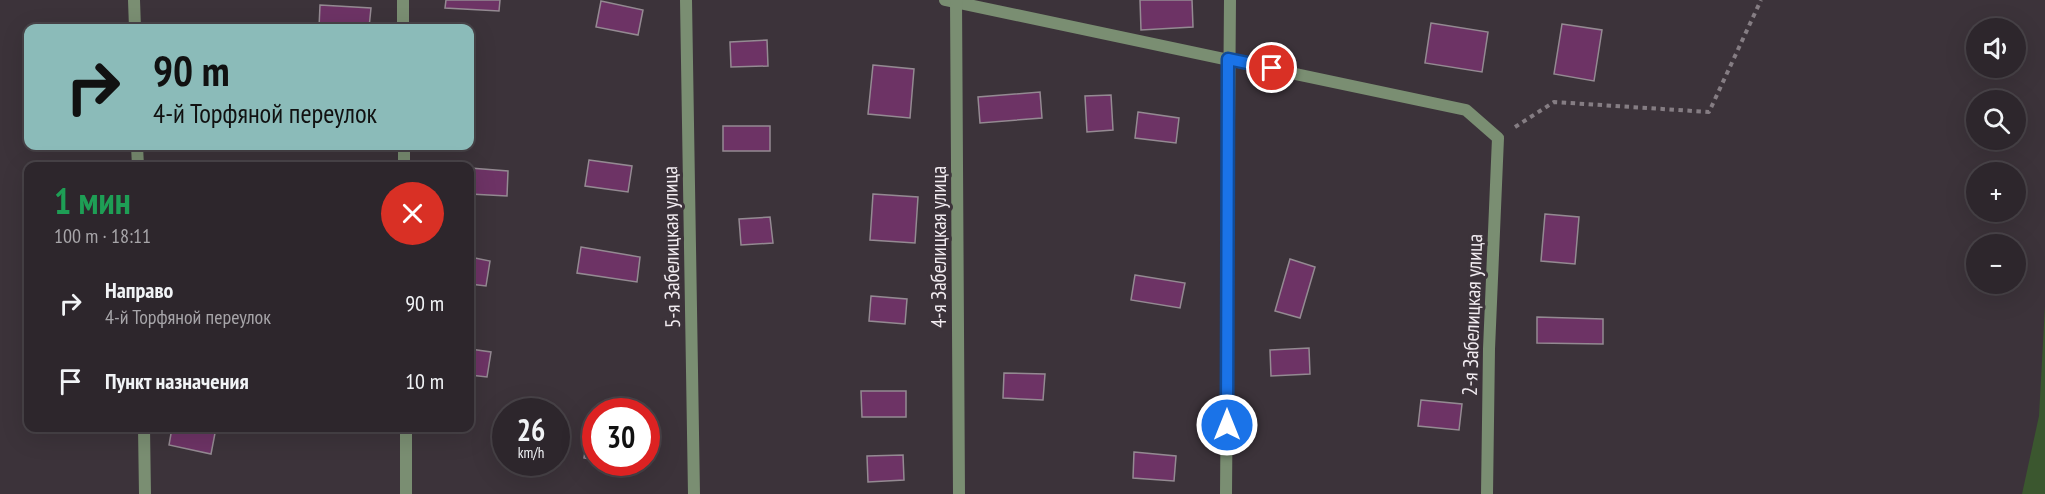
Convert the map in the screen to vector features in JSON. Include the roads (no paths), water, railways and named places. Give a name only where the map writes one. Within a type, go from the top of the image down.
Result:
[{"type":"street","points":[[134,0],[135,24]]},
{"type":"street","points":[[403,0],[403,24]]},
{"type":"street","name":"5-я Забелицкая улица","points":[[686,0],[694,494]]},
{"type":"street","points":[[1226,494],[1230,0]]},
{"type":"street","points":[[953,1],[1228,59]]},
{"type":"street","name":"4-я Забелицкая улица","points":[[953,1],[959,494]]},
{"type":"street","name":"2-я Забелицкая улица","points":[[1228,59],[1466,110],[1498,138],[1489,349],[1487,494]]},
{"type":"street","points":[[144,432],[145,494]]},
{"type":"street","points":[[406,432],[406,494]]}]
